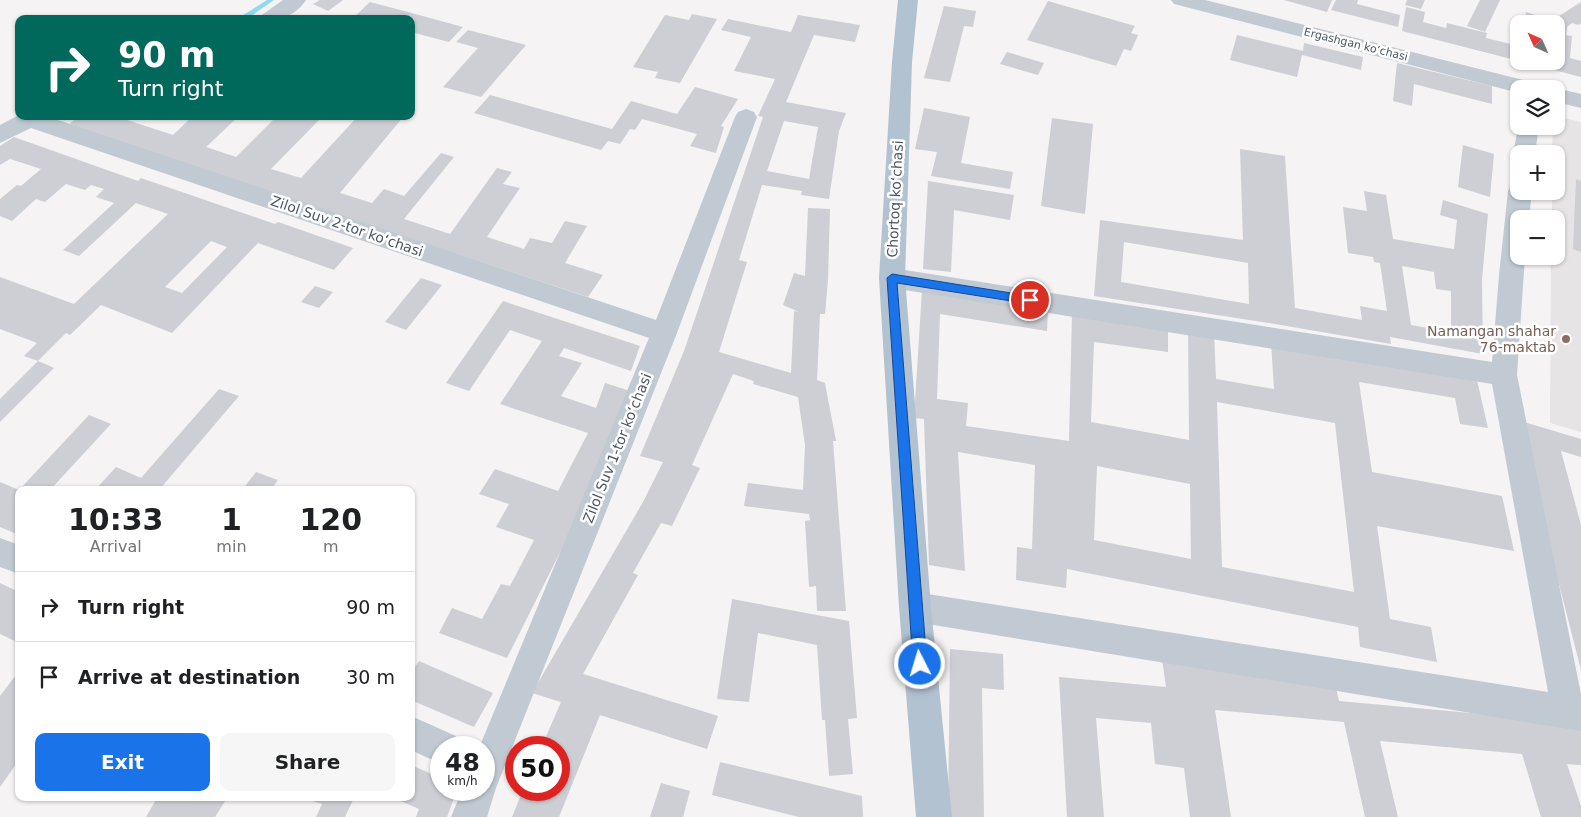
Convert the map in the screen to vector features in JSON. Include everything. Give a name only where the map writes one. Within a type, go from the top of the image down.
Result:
[{"type":"main road","name":"Chortoq koʻchasi","points":[[908,0],[902,62],[892,278],[915,607],[934,817]]},
{"type":"street","points":[[275,15],[296,0]]},
{"type":"street","name":"Ergashgan koʻchasi","points":[[1181,0],[1510,84]]},
{"type":"street","points":[[1565,97],[1581,101]]},
{"type":"street","name":"Zilol Suv 1-tor koʻchasi","points":[[495,745],[664,333],[746,117]]},
{"type":"street","points":[[0,135],[28,120]]},
{"type":"street","name":"Zilol Suv 2-tor koʻchasi","points":[[38,120],[664,333]]},
{"type":"street","points":[[915,607],[1574,713],[1504,375],[1510,275],[1519,200]]},
{"type":"street","points":[[892,278],[1504,375]]},
{"type":"street","points":[[0,552],[15,558]]},
{"type":"street","points":[[415,735],[430,742]]},
{"type":"street","name":"Zilol Suv 1-tor koʻchasi","points":[[469,817],[474,801]]},
{"type":"shaded area","name":"Namangan shahar 76-maktab","points":[[1565,118],[1581,122],[1581,432],[1550,423],[1551,265],[1565,265],[1565,210],[1552,210],[1552,200],[1565,200],[1565,145],[1552,145],[1553,135],[1565,135]]},
{"type":"building","points":[[320,0],[343,0],[328,11],[313,4]]},
{"type":"building","points":[[1284,0],[1332,0],[1327,12]]},
{"type":"building","points":[[1336,0],[1358,0],[1357,4],[1400,15],[1398,27],[1331,10]]},
{"type":"building","points":[[1407,0],[1425,0],[1421,9],[1405,5]]},
{"type":"building","points":[[1480,0],[1500,0],[1485,32],[1467,26]]},
{"type":"building","points":[[1048,1],[1135,26],[1131,33],[1138,35],[1131,51],[1124,49],[1116,66],[1027,40]]},
{"type":"building","points":[[370,2],[463,27],[449,42],[415,33],[415,15],[356,15]]},
{"type":"building","points":[[1581,2],[1581,23],[1578,25],[1572,23],[1567,27],[1566,35],[1572,36],[1570,58],[1581,61],[1581,77],[1554,70],[1565,70],[1565,15],[1561,15]]},
{"type":"building","points":[[944,6],[976,11],[973,27],[964,26],[950,82],[924,78]]},
{"type":"building","points":[[1406,7],[1425,12],[1423,22],[1446,28],[1447,23],[1487,33],[1486,38],[1510,44],[1510,59],[1402,31]]},
{"type":"building","points":[[692,14],[717,19],[680,83],[655,78],[658,72],[633,67],[665,15],[689,20]]},
{"type":"building","points":[[798,15],[860,25],[855,42],[814,35],[786,102],[846,113],[839,131],[829,199],[801,195],[802,191],[762,185],[739,260],[747,262],[719,352],[791,373],[794,311],[799,312],[783,305],[794,273],[805,276],[808,208],[830,209],[828,280],[825,314],[820,314],[817,380],[825,383],[836,441],[833,441],[846,611],[817,611],[816,586],[809,587],[805,521],[810,520],[809,514],[744,506],[748,483],[803,490],[805,445],[798,397],[753,384],[754,381],[733,374],[692,465],[700,468],[672,526],[661,523],[633,573],[638,575],[583,674],[718,716],[707,749],[600,715],[570,790],[570,736],[546,736],[561,702],[532,693],[643,502],[663,462],[640,456],[684,351],[763,117],[758,116],[775,79],[734,71],[751,37],[721,30],[728,19],[791,32]],"holes":[[[784,121],[818,127],[809,179],[767,171]]]},
{"type":"building","points":[[468,30],[526,45],[481,97],[443,87],[478,48],[456,42]]},
{"type":"building","points":[[1237,35],[1303,51],[1304,43],[1363,57],[1361,70],[1302,55],[1297,77],[1230,60]]},
{"type":"building","points":[[1007,52],[1044,63],[1038,75],[1000,64]]},
{"type":"building","points":[[1397,63],[1492,86],[1492,104],[1414,84],[1412,106],[1393,101]]},
{"type":"building","points":[[695,87],[738,99],[721,126],[724,127],[716,153],[690,146],[697,134],[642,119],[635,130],[630,129],[620,144],[608,141],[601,150],[474,113],[490,95],[612,129],[631,101],[677,114]]},
{"type":"building","points":[[924,108],[970,117],[961,163],[1013,172],[1010,189],[931,176],[937,152],[915,149]]},
{"type":"building","points":[[1052,118],[1093,124],[1085,214],[1041,206]]},
{"type":"building","points":[[74,120],[127,120],[173,135],[189,120],[235,120],[206,147],[236,157],[273,120],[319,120],[271,169],[301,178],[354,120],[401,120],[340,193],[372,203],[384,189],[404,196],[441,153],[454,157],[404,219],[450,234],[497,168],[512,172],[503,184],[520,188],[487,237],[524,249],[530,238],[552,243],[565,221],[587,226],[565,263],[603,275],[588,297],[68,125]]},
{"type":"building","points":[[14,137],[138,181],[141,178],[275,224],[278,222],[353,248],[334,270],[258,243],[172,333],[101,305],[70,335],[66,333],[38,361],[24,356],[37,343],[0,329],[0,277],[74,304],[168,214],[136,203],[79,256],[63,250],[114,203],[96,197],[104,189],[91,185],[85,190],[66,184],[45,202],[36,199],[12,221],[0,216],[0,199],[17,185],[21,186],[41,169],[10,159],[0,165],[0,146]],"holes":[[[211,241],[227,247],[182,293],[165,287]]]},
{"type":"building","points":[[1463,145],[1494,154],[1490,197],[1458,187]]},
{"type":"building","points":[[1240,149],[1285,156],[1295,308],[1362,320],[1360,306],[1387,311],[1380,263],[1374,262],[1373,257],[1348,253],[1343,207],[1367,211],[1364,191],[1386,195],[1393,239],[1454,249],[1457,220],[1440,215],[1443,200],[1488,214],[1482,280],[1483,354],[1390,337],[1391,344],[1094,296],[1100,220],[1243,240]],"holes":[[[1124,242],[1248,263],[1249,304],[1121,282]],[[1402,266],[1434,272],[1436,289],[1451,291],[1451,332],[1411,325]]]},
{"type":"building","points":[[1576,179],[1581,181],[1581,252],[1573,249]]},
{"type":"building","points":[[928,181],[1014,195],[1010,220],[954,210],[951,272],[923,269]]},
{"type":"building","points":[[421,278],[442,285],[406,330],[385,322]]},
{"type":"building","points":[[315,286],[333,292],[319,308],[301,302]]},
{"type":"building","points":[[922,290],[1048,309],[1047,331],[940,314],[937,399],[968,403],[966,426],[1069,441],[1072,314],[1168,327],[1168,352],[1094,342],[1091,422],[1189,440],[1188,327],[1214,332],[1216,379],[1274,389],[1271,342],[1476,376],[1488,428],[1460,424],[1455,398],[1359,382],[1372,472],[1502,496],[1514,551],[1377,526],[1390,619],[1431,627],[1437,662],[1360,647],[1358,627],[1067,569],[1066,588],[1016,580],[1017,547],[1032,549],[1035,465],[958,452],[965,571],[929,565],[924,419],[914,418]],"holes":[[[1217,402],[1335,423],[1354,592],[1222,567]],[[1097,466],[1190,484],[1191,559],[1094,540]]]},
{"type":"building","points":[[503,301],[640,346],[631,371],[564,348],[559,356],[582,363],[561,396],[596,408],[605,383],[630,391],[616,441],[507,658],[439,633],[452,608],[482,619],[501,584],[510,586],[534,540],[496,527],[509,504],[479,494],[495,469],[558,491],[588,433],[500,404],[542,341],[510,330],[469,391],[446,383]]},
{"type":"building","points":[[38,361],[54,368],[0,422],[0,399]]},
{"type":"building","points":[[219,389],[239,396],[162,486],[99,486],[116,467],[141,478]]},
{"type":"building","points":[[89,415],[111,424],[54,486],[23,486]]},
{"type":"building","points":[[1517,420],[1581,439],[1581,457],[1561,451],[1581,525],[1581,670]]},
{"type":"building","points":[[256,472],[278,480],[273,486],[245,486]]},
{"type":"building","points":[[0,482],[15,488],[15,533],[0,527]]},
{"type":"building","points":[[0,583],[15,590],[15,641],[0,634]]},
{"type":"building","points":[[732,599],[849,621],[857,718],[848,719],[853,774],[829,776],[825,720],[822,720],[817,645],[758,633],[749,702],[717,699]]},
{"type":"building","points":[[950,649],[1003,654],[1004,690],[982,688],[984,817],[948,817]]},
{"type":"building","points":[[1162,659],[1333,675],[1339,701],[1581,723],[1581,765],[1567,764],[1581,806],[1581,817],[1541,817],[1522,754],[1380,741],[1398,817],[1365,817],[1344,722],[1215,710],[1231,817],[1190,817],[1184,768],[1155,764],[1151,723],[1096,718],[1104,817],[1067,817],[1059,677],[1166,687]]},
{"type":"building","points":[[419,661],[493,693],[474,727],[415,702],[415,667]]},
{"type":"building","points":[[15,676],[15,766],[0,787],[0,696]]},
{"type":"building","points":[[720,762],[862,796],[863,817],[799,817],[712,795]]},
{"type":"building","points":[[415,767],[430,773],[430,801],[453,801],[447,817],[416,817],[419,809],[401,801],[415,801]]},
{"type":"building","points":[[661,783],[690,791],[683,817],[650,817]]},
{"type":"building","points":[[155,801],[225,801],[215,817],[146,817]]},
{"type":"building","points":[[312,801],[353,801],[345,817],[316,817],[322,804]]},
{"type":"building","points":[[519,801],[565,801],[559,817],[512,817]]},
{"type":"waterway","points":[[248,15],[271,0]]},
{"type":"place","name":"Namangan shahar 76-maktab","points":[[1566,339]]},
{"type":"route","points":[[920,664],[892,278],[1030,300]]}]
